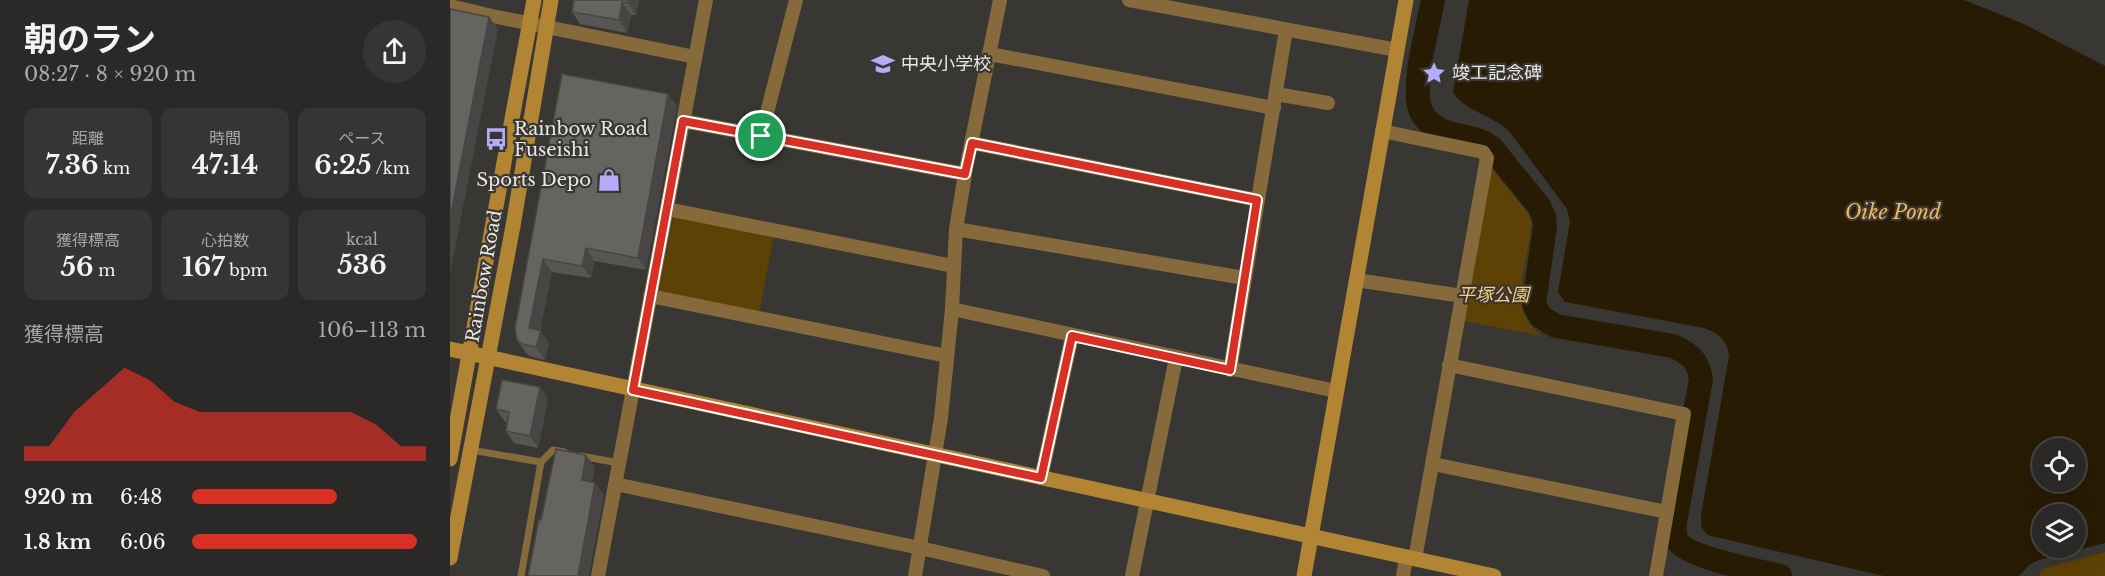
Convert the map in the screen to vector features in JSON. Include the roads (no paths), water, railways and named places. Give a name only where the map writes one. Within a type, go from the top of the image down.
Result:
[{"type":"street","name":"Rainbow Road","points":[[450,459],[534,0]]},
{"type":"street","name":"Rainbow Road","points":[[450,558],[489,358],[551,0]]},
{"type":"street","points":[[598,576],[706,0]]},
{"type":"street","points":[[761,136],[796,0]]},
{"type":"street","points":[[915,576],[941,418],[952,309],[953,266],[965,174],[1000,0]]},
{"type":"street","points":[[1129,0],[1200,7],[1286,30],[1397,50]]},
{"type":"street","points":[[1304,576],[1406,0]]},
{"type":"street","points":[[450,6],[695,57]]},
{"type":"street","points":[[1230,370],[1286,30]]},
{"type":"street","points":[[990,54],[1274,108]]},
{"type":"street","points":[[1276,94],[1328,103]]},
{"type":"street","points":[[683,121],[965,174]]},
{"type":"street","points":[[1382,131],[1483,152],[1487,158],[1433,464],[1410,559],[1403,576]]},
{"type":"street","points":[[972,143],[1257,200]]},
{"type":"street","points":[[667,209],[953,266]]},
{"type":"street","points":[[957,230],[1244,278]]},
{"type":"street","points":[[1356,280],[1462,296]]},
{"type":"street","points":[[650,297],[947,356]]},
{"type":"street","points":[[952,309],[1336,391]]},
{"type":"street","points":[[1041,478],[1072,336]]},
{"type":"street","points":[[450,349],[1494,576]]},
{"type":"street","points":[[1132,576],[1149,502],[1176,358]]},
{"type":"street","points":[[1449,365],[1684,414],[1656,576]]},
{"type":"street","points":[[1433,464],[1667,512]]},
{"type":"street","points":[[615,484],[1043,576]]},
{"type":"lane","points":[[471,450],[541,462]]},
{"type":"lane","points":[[521,576],[541,462],[553,450],[619,463]]},
{"type":"water","name":"Oike Pond","points":[[1469,0],[1964,0],[2024,24],[2105,66],[2105,543],[2086,548],[2086,504],[2032,504],[2032,558],[2047,558],[2029,565],[2019,576],[1884,576],[1707,535],[1701,526],[1701,515],[1729,356],[1724,341],[1704,328],[1565,302],[1558,292],[1570,222],[1567,209],[1509,131],[1457,98],[1453,92]]},
{"type":"waterway","points":[[1433,0],[1419,67],[1420,109],[1426,119],[1439,129],[1478,140],[1491,147],[1539,206],[1545,226],[1534,304],[1541,317],[1556,326],[1673,346],[1692,358],[1698,367],[1701,379],[1675,521],[1676,539],[1682,546],[1707,557],[1780,576]]},
{"type":"place","name":"中央小学校","points":[[883,64]]},
{"type":"place","name":"竣工記念碑","points":[[1434,73]]},
{"type":"place","name":"Rainbow Road Fuseishi","points":[[496,139]]},
{"type":"place","name":"Sports Depo","points":[[609,180]]},
{"type":"park label","name":"平塚公園","points":[[1493,295]]}]
